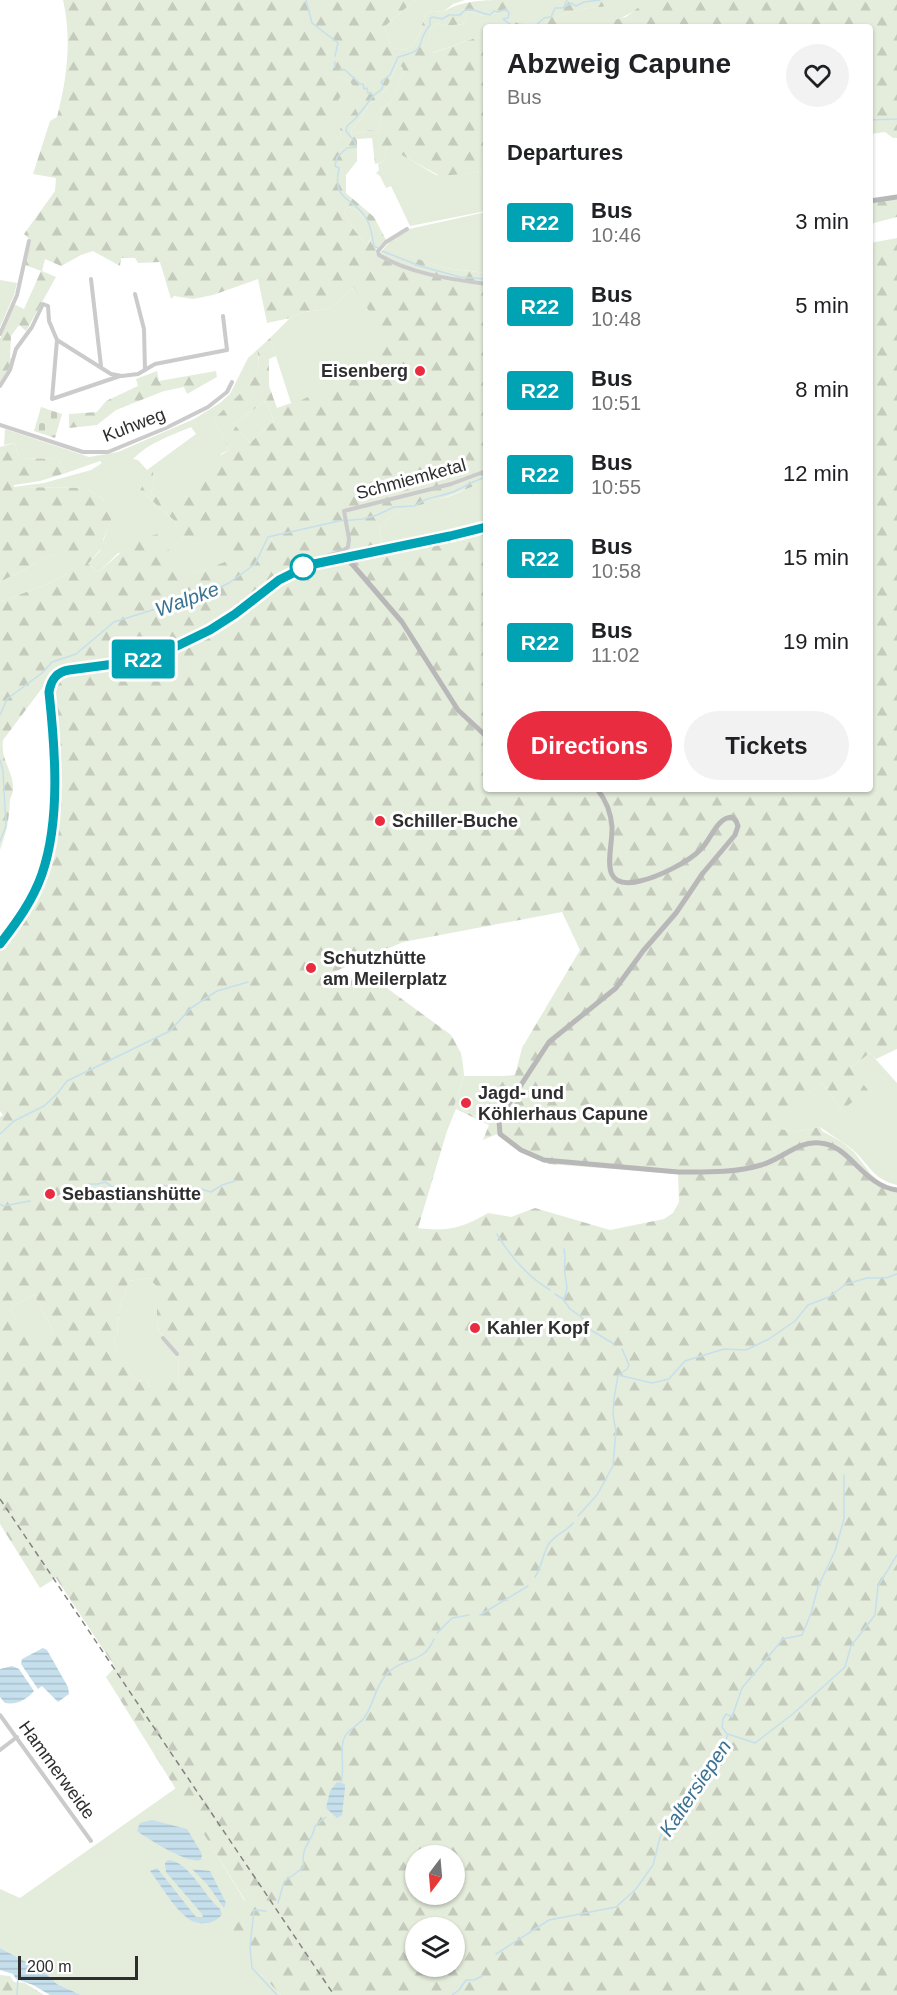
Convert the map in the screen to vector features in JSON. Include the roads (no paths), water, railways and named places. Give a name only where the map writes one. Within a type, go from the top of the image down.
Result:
[{"type":"street","points":[[873,201],[897,197]]},
{"type":"street","points":[[407,229],[380,248],[379,255],[443,278],[483,284]]},
{"type":"street","points":[[0,334],[17,295],[29,241]]},
{"type":"street","points":[[91,279],[101,366]]},
{"type":"street","points":[[135,294],[144,328],[145,370]]},
{"type":"street","points":[[0,386],[10,370],[16,349],[32,327],[43,304],[48,306],[49,321],[57,340],[52,399],[122,376],[138,374],[155,364],[226,350],[223,316]]},
{"type":"street","points":[[57,340],[111,374],[122,376]]},
{"type":"street","name":"Kuhweg","points":[[0,425],[91,454],[108,452],[166,428],[208,407],[227,392],[232,382]]},
{"type":"street","name":"Schmiemketal","points":[[315,563],[324,556],[348,547],[349,539],[344,511],[451,484],[483,472]]},
{"type":"street","points":[[0,944],[26,908],[46,858],[52,819],[55,771],[49,692],[54,677],[62,671],[137,661],[158,655],[210,630],[291,573],[315,563],[450,536],[483,527]]},
{"type":"street","points":[[346,557],[402,622],[462,715],[483,733]]},
{"type":"street","points":[[599,792],[605,800],[611,818],[609,868],[613,876],[619,880],[642,881],[692,856],[704,848],[718,825],[726,818],[732,817],[738,829],[735,836],[703,873],[676,913],[643,951],[624,978],[605,999],[549,1042],[502,1114],[498,1126],[500,1134],[526,1154],[544,1161],[678,1172],[754,1167],[806,1144],[820,1143],[841,1152],[877,1184],[897,1190]]},
{"type":"street","points":[[163,1338],[177,1354]]},
{"type":"street","name":"Hammerweide","points":[[0,1715],[91,1841]]},
{"type":"street","points":[[0,1750],[17,1737]]},
{"type":"water","points":[[43,1648],[47,1650],[68,1687],[69,1694],[58,1702],[42,1686],[38,1689],[21,1664],[22,1659]]},
{"type":"water","points":[[12,1666],[19,1669],[34,1691],[21,1701],[5,1703],[0,1697],[0,1669]]},
{"type":"water","points":[[337,1782],[345,1784],[345,1788],[342,1815],[337,1818],[326,1808],[330,1791]]},
{"type":"water","points":[[152,1820],[187,1829],[202,1854],[201,1860],[178,1855],[137,1831],[140,1823]]},
{"type":"water","points":[[168,1860],[183,1866],[220,1909],[222,1914],[219,1918],[209,1923],[194,1922],[175,1906],[150,1871],[157,1868],[196,1917],[203,1917],[166,1872],[165,1863]]},
{"type":"water","points":[[192,1869],[210,1871],[226,1903],[224,1908],[207,1884]]},
{"type":"water","points":[[0,1948],[43,1971],[57,1984],[81,1995],[50,1995],[33,1985],[16,1979],[13,1974],[0,1970]]},
{"type":"waterway","points":[[306,0],[312,23],[338,43],[335,56]]},
{"type":"waterway","name":"Walpke","points":[[564,7],[567,0]]},
{"type":"waterway","name":"Walpke","points":[[537,24],[544,18],[551,17],[555,8],[563,8],[571,3],[576,6],[584,2],[600,0]]},
{"type":"waterway","name":"Walpke","points":[[378,248],[374,246],[367,219],[340,192],[338,186],[339,168],[335,166],[337,157],[347,148],[356,147],[355,142],[346,131],[347,126],[382,89],[381,82],[390,75],[398,57],[418,49],[430,25],[430,18],[442,19],[449,15],[460,15],[463,11],[470,9],[490,15],[494,11],[506,9],[509,13],[508,18],[503,19],[510,24]]},
{"type":"waterway","points":[[335,62],[335,67]]},
{"type":"waterway","points":[[340,69],[345,70],[360,84],[363,84],[364,89],[367,88],[368,93],[372,94]]},
{"type":"waterway","points":[[873,120],[897,119]]},
{"type":"waterway","name":"Walpke","points":[[382,251],[420,266],[460,277],[483,279]]},
{"type":"waterway","name":"Walpke","points":[[0,715],[7,699],[42,673],[52,662],[76,654],[114,622],[193,600],[229,583],[255,564],[268,537],[339,521],[363,519],[394,507],[415,506],[424,500],[450,493],[483,478]]},
{"type":"waterway","name":"Walpke","points":[[0,760],[3,771],[6,826],[0,841]]},
{"type":"waterway","points":[[0,1134],[14,1121],[44,1106],[67,1081],[170,1031],[191,1008],[217,991],[248,982]]},
{"type":"waterway","points":[[89,1184],[105,1182],[122,1193],[140,1193],[158,1185],[197,1188],[211,1192],[235,1181]]},
{"type":"waterway","points":[[0,1204],[3,1206],[30,1201]]},
{"type":"waterway","points":[[497,1234],[520,1266],[550,1290]]},
{"type":"waterway","points":[[564,1249],[567,1289],[564,1298]]},
{"type":"waterway","points":[[578,1516],[597,1495],[613,1466],[616,1431],[613,1415],[618,1375],[652,1383],[669,1379],[685,1361],[724,1349],[746,1350],[769,1339],[795,1321],[808,1305],[829,1297],[846,1284],[867,1278],[886,1278],[897,1274]]},
{"type":"waterway","points":[[555,1294],[587,1323],[589,1329],[614,1344]]},
{"type":"waterway","points":[[619,1375],[629,1365],[622,1349]]},
{"type":"waterway","points":[[727,1734],[722,1727],[723,1719],[726,1714],[732,1717],[742,1688],[783,1639],[802,1635],[818,1587],[835,1551],[844,1519],[844,1475]]},
{"type":"waterway","points":[[535,1577],[548,1545],[573,1523]]},
{"type":"waterway","name":"Kaltersiepen","points":[[496,1954],[549,1920],[616,1907],[636,1889],[653,1865],[660,1837],[675,1810],[721,1755],[728,1734],[755,1743],[794,1713],[845,1667],[851,1646],[875,1615],[878,1586],[897,1555]]},
{"type":"waterway","points":[[480,1615],[528,1586]]},
{"type":"waterway","points":[[437,1633],[452,1618],[469,1615]]},
{"type":"waterway","points":[[341,1782],[344,1737],[364,1718],[386,1675],[397,1666],[420,1656],[430,1647],[434,1639]]},
{"type":"waterway","points":[[278,1903],[284,1882],[304,1867],[305,1849],[315,1826],[326,1817]]},
{"type":"waterway","points":[[266,1911],[254,1910],[250,1947],[252,1968],[277,1995]]},
{"type":"waterway","name":"Kaltersiepen","points":[[452,1995],[466,1980],[474,1980],[482,1976]]},
{"type":"waterway","points":[[17,1995],[18,1978]]},
{"type":"railway","points":[[0,1499],[334,1995]]},
{"type":"place","name":"Eisenberg","points":[[420,371]]},
{"type":"place","name":"Schiller-Buche","points":[[380,821]]},
{"type":"place","name":"Schutzhütte am Meilerplatz","points":[[311,968]]},
{"type":"place","name":"Jagd- und Köhlerhaus Capune","points":[[466,1103]]},
{"type":"place","name":"Sebastianshütte","points":[[50,1194]]},
{"type":"place","name":"Kahler Kopf","points":[[475,1328]]}]
